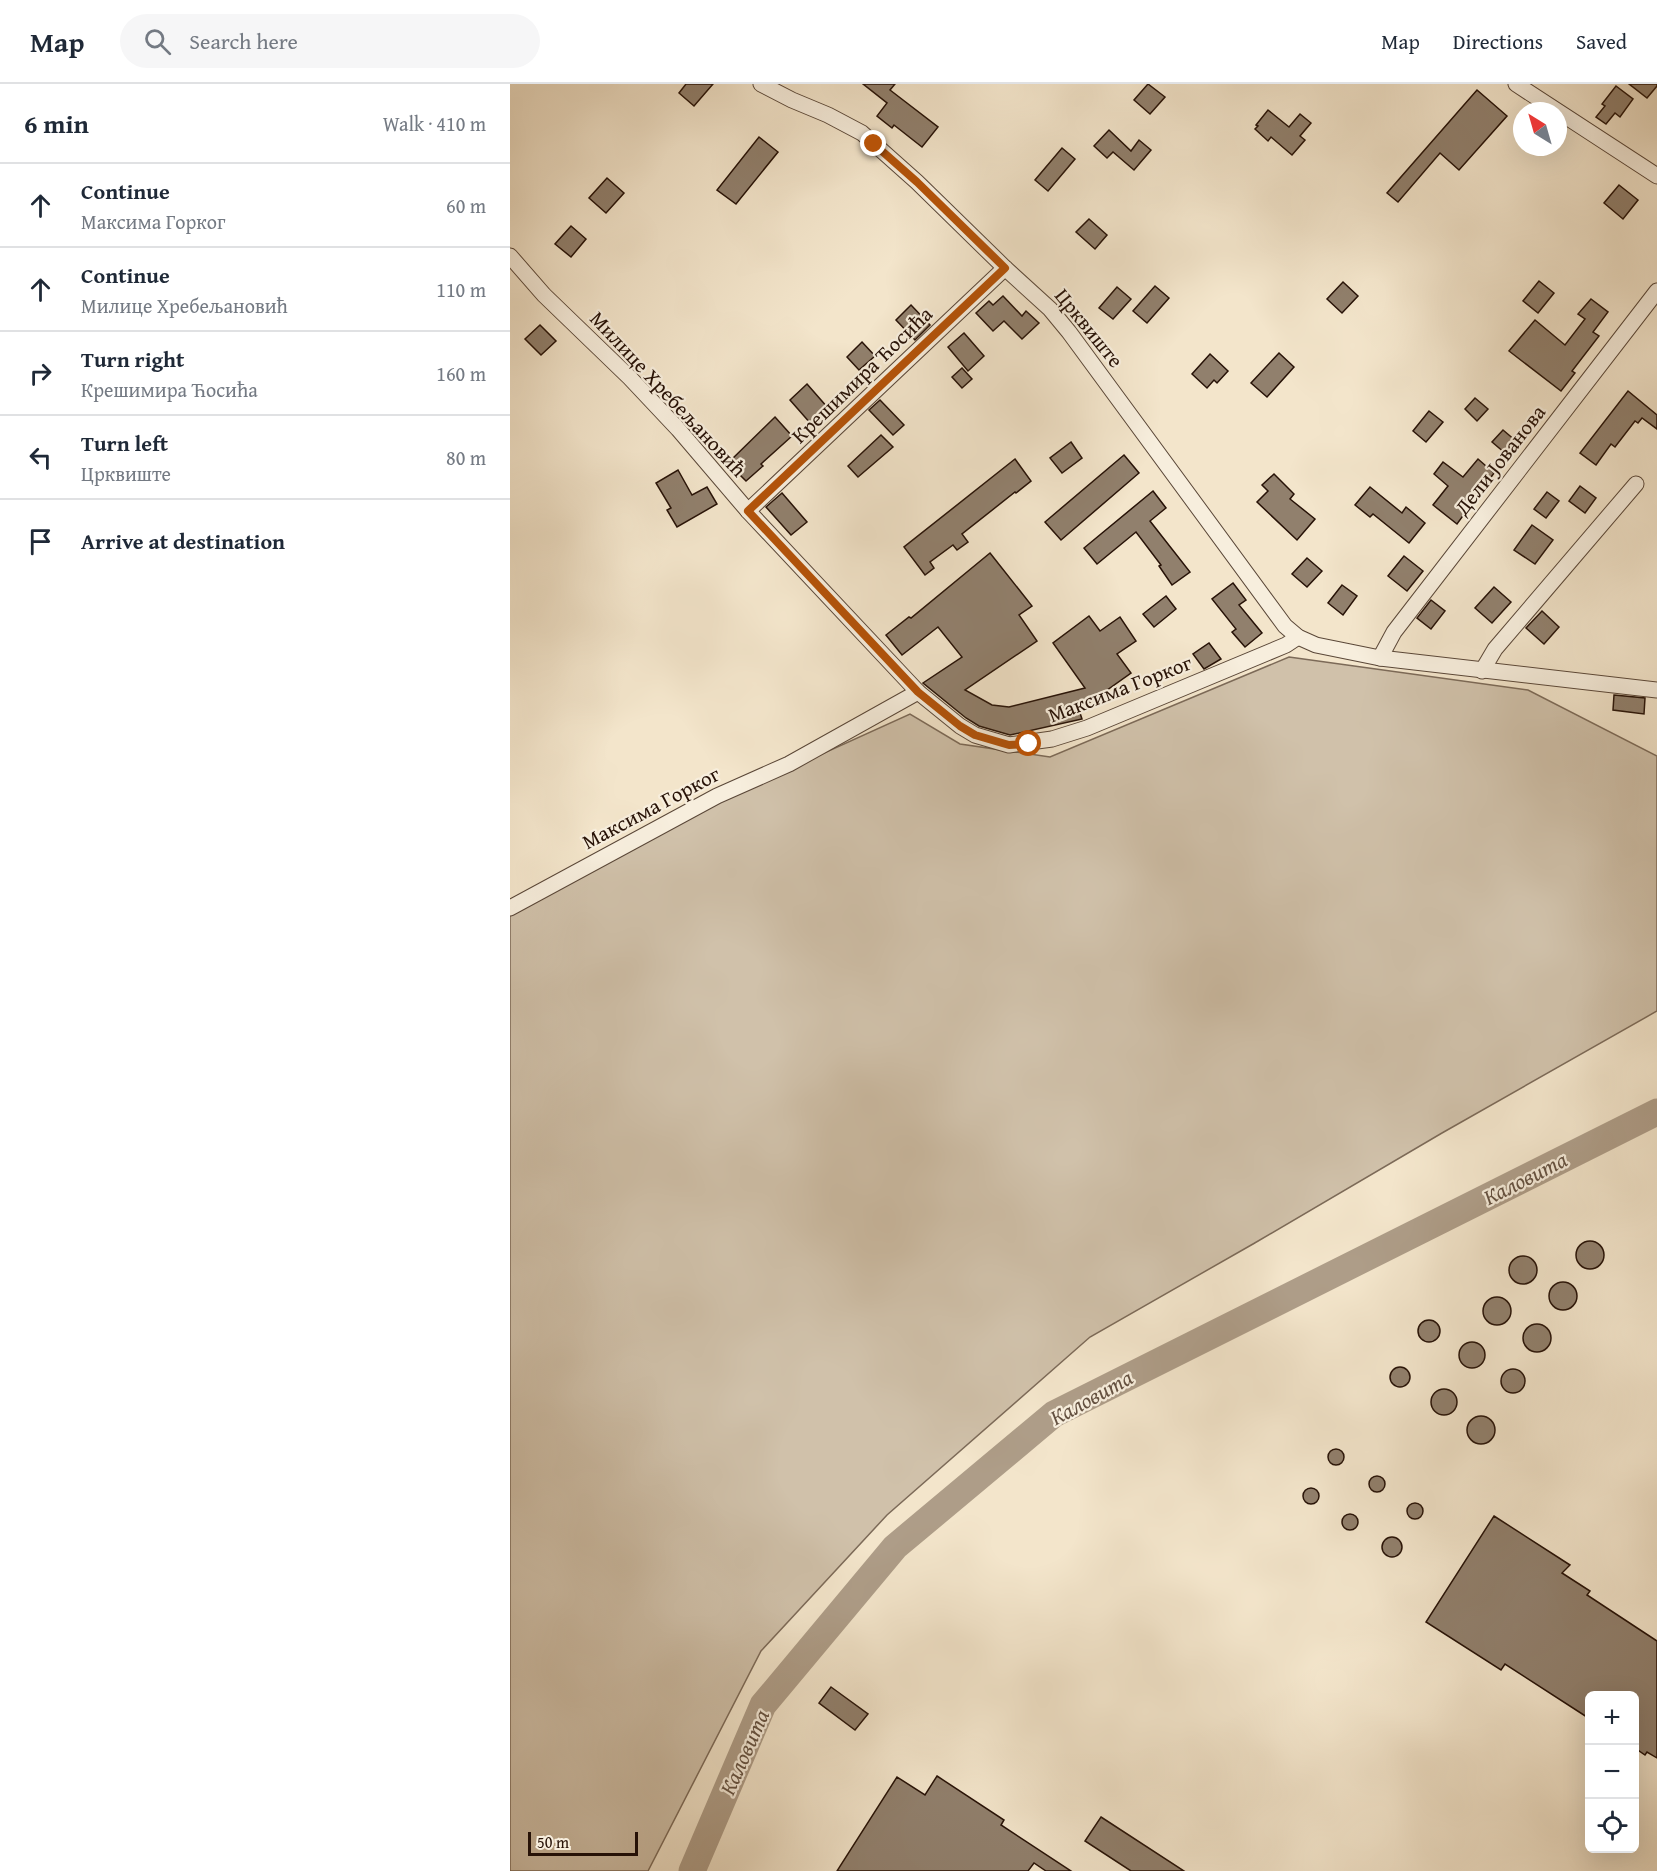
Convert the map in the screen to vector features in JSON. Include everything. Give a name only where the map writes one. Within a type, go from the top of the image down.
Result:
[{"type":"street","name":"Црквиште","points":[[761,84],[862,133],[917,182],[1050,309],[1279,617],[1298,637]]},
{"type":"street","points":[[1516,84],[1657,176]]},
{"type":"street","name":"Милице Хребељановић","points":[[510,256],[544,295],[638,386],[748,511],[918,692]]},
{"type":"street","name":"Крешимира Ћосића","points":[[748,511],[1005,268]]},
{"type":"street","name":"Дели Јованова","points":[[1380,658],[1394,632],[1657,291]]},
{"type":"street","points":[[1482,671],[1495,649],[1636,484]]},
{"type":"street","points":[[1298,637],[1316,645],[1380,658],[1657,690]]},
{"type":"street","name":"Максима Горког","points":[[510,908],[717,795],[789,764],[918,692],[960,726],[975,735],[1009,745],[1029,744],[1087,728],[1286,645],[1298,637]]},
{"type":"shaded area","points":[[1289,657],[1528,690],[1657,756],[1657,1011],[1090,1337],[887,1515],[761,1651],[648,1871],[510,1871],[510,916],[703,808],[910,714],[960,744],[1050,757]]},
{"type":"building","points":[[686,84],[713,84],[694,106],[679,93]]},
{"type":"building","points":[[863,84],[895,84],[890,90],[938,127],[922,147],[894,125],[892,128],[877,116],[887,103]]},
{"type":"building","points":[[1148,84],[1165,97],[1150,114],[1134,100]]},
{"type":"building","points":[[1629,84],[1657,84],[1657,86],[1647,98]]},
{"type":"building","points":[[1616,86],[1633,99],[1620,117],[1615,113],[1606,124],[1596,117],[1605,106],[1602,104]]},
{"type":"building","points":[[1477,90],[1507,116],[1459,170],[1440,153],[1398,202],[1387,193]]},
{"type":"building","points":[[1268,110],[1289,127],[1300,114],[1311,123],[1300,136],[1305,140],[1292,155],[1271,137],[1268,141],[1255,129]]},
{"type":"building","points":[[1109,130],[1131,151],[1139,140],[1151,150],[1134,170],[1113,152],[1107,158],[1094,146]]},
{"type":"building","points":[[759,137],[778,152],[736,204],[717,190]]},
{"type":"building","points":[[1062,148],[1075,159],[1048,191],[1035,180]]},
{"type":"building","points":[[607,178],[624,193],[606,213],[589,198]]},
{"type":"building","points":[[1619,185],[1638,200],[1623,219],[1604,203]]},
{"type":"building","points":[[1089,219],[1107,235],[1095,249],[1076,232]]},
{"type":"building","points":[[571,226],[586,239],[571,257],[555,244]]},
{"type":"building","points":[[1539,281],[1554,293],[1538,313],[1523,301]]},
{"type":"building","points":[[1343,282],[1358,296],[1342,313],[1327,299]]},
{"type":"building","points":[[1155,286],[1169,298],[1147,323],[1133,311]]},
{"type":"building","points":[[1117,287],[1131,299],[1113,319],[1099,308]]},
{"type":"building","points":[[1003,296],[1022,316],[1026,311],[1039,323],[1022,339],[1004,321],[993,331],[976,313],[989,301],[993,305]]},
{"type":"building","points":[[1591,299],[1608,312],[1593,332],[1599,336],[1572,371],[1575,373],[1561,391],[1509,351],[1535,320],[1565,345],[1585,319],[1578,314]]},
{"type":"building","points":[[911,305],[930,325],[915,340],[896,320]]},
{"type":"building","points":[[540,325],[556,341],[541,355],[525,339]]},
{"type":"building","points":[[964,333],[984,356],[968,371],[948,347]]},
{"type":"building","points":[[862,342],[875,356],[859,370],[847,357]]},
{"type":"building","points":[[1279,353],[1294,367],[1267,397],[1251,383]]},
{"type":"building","points":[[1210,354],[1228,371],[1217,383],[1214,380],[1207,388],[1192,374]]},
{"type":"building","points":[[962,368],[972,379],[962,388],[952,377]]},
{"type":"building","points":[[807,384],[828,408],[811,424],[790,400]]},
{"type":"building","points":[[1628,391],[1657,415],[1657,429],[1642,418],[1638,423],[1635,421],[1615,447],[1611,444],[1596,465],[1580,453]]},
{"type":"building","points":[[1475,398],[1488,409],[1477,421],[1465,409]]},
{"type":"building","points":[[880,400],[904,425],[893,435],[869,410]]},
{"type":"building","points":[[1429,411],[1443,422],[1426,442],[1413,431]]},
{"type":"building","points":[[775,417],[792,436],[746,481],[728,463]]},
{"type":"building","points":[[1503,430],[1516,441],[1505,453],[1492,442]]},
{"type":"building","points":[[881,435],[893,447],[858,477],[848,466]]},
{"type":"building","points":[[1071,442],[1082,458],[1062,473],[1050,458]]},
{"type":"building","points":[[1124,455],[1139,473],[1061,540],[1045,522]]},
{"type":"building","points":[[1015,459],[1031,481],[962,534],[968,542],[957,550],[953,545],[930,562],[934,568],[925,575],[904,547]]},
{"type":"building","points":[[1478,459],[1494,473],[1457,524],[1433,505],[1448,486],[1434,474],[1443,462],[1463,477]]},
{"type":"building","points":[[678,470],[692,495],[707,487],[717,504],[677,527],[667,510],[671,508],[656,483]]},
{"type":"building","points":[[1274,474],[1294,494],[1290,499],[1315,519],[1297,540],[1257,502],[1268,491],[1262,485]]},
{"type":"building","points":[[1580,486],[1596,498],[1585,513],[1569,501]]},
{"type":"building","points":[[1370,487],[1402,513],[1406,507],[1425,523],[1409,543],[1373,514],[1370,517],[1355,505]]},
{"type":"building","points":[[1153,491],[1166,508],[1150,521],[1190,572],[1172,585],[1159,566],[1161,565],[1136,532],[1097,564],[1084,548]]},
{"type":"building","points":[[1547,492],[1559,501],[1546,518],[1534,509]]},
{"type":"building","points":[[782,493],[807,522],[791,535],[766,507]]},
{"type":"building","points":[[1532,525],[1553,540],[1535,564],[1514,550]]},
{"type":"building","points":[[990,553],[1032,606],[1019,615],[1037,641],[965,690],[992,705],[1009,707],[1085,688],[1053,643],[1089,616],[1100,631],[1120,617],[1136,641],[1117,654],[1131,673],[1079,710],[1082,719],[1010,735],[979,726],[923,683],[962,657],[938,627],[902,655],[886,635],[909,617],[911,618]]},
{"type":"building","points":[[1404,556],[1423,571],[1407,591],[1388,576]]},
{"type":"building","points":[[1307,558],[1322,571],[1307,587],[1292,574]]},
{"type":"building","points":[[1233,583],[1246,600],[1239,605],[1262,633],[1245,647],[1232,632],[1236,629],[1212,599]]},
{"type":"building","points":[[1342,585],[1357,596],[1343,615],[1328,603]]},
{"type":"building","points":[[1494,587],[1511,602],[1492,623],[1475,608]]},
{"type":"building","points":[[1166,596],[1176,609],[1154,627],[1143,614]]},
{"type":"building","points":[[1431,600],[1445,611],[1431,629],[1417,618]]},
{"type":"building","points":[[1542,611],[1559,627],[1544,644],[1526,628]]},
{"type":"building","points":[[1209,643],[1221,659],[1204,669],[1193,654]]},
{"type":"building","points":[[1614,695],[1645,698],[1644,714],[1613,710]]},
{"type":"building","points":[[1590,1241],[1600,1245],[1604,1255],[1600,1265],[1590,1269],[1580,1265],[1576,1255],[1580,1245]]},
{"type":"building","points":[[1523,1256],[1533,1260],[1537,1270],[1533,1280],[1523,1284],[1513,1280],[1509,1270],[1513,1260]]},
{"type":"building","points":[[1563,1282],[1573,1286],[1577,1296],[1573,1306],[1563,1310],[1553,1306],[1549,1296],[1553,1286]]},
{"type":"building","points":[[1497,1297],[1507,1301],[1511,1311],[1507,1321],[1497,1325],[1487,1321],[1483,1311],[1487,1301]]},
{"type":"building","points":[[1429,1320],[1437,1323],[1440,1331],[1437,1339],[1429,1342],[1421,1339],[1418,1331],[1421,1323]]},
{"type":"building","points":[[1537,1324],[1547,1328],[1551,1338],[1547,1348],[1537,1352],[1527,1348],[1523,1338],[1527,1328]]},
{"type":"building","points":[[1472,1342],[1481,1346],[1485,1355],[1481,1364],[1472,1368],[1463,1364],[1459,1355],[1463,1346]]},
{"type":"building","points":[[1400,1367],[1407,1370],[1410,1377],[1407,1384],[1400,1387],[1393,1384],[1390,1377],[1393,1370]]},
{"type":"building","points":[[1513,1369],[1521,1373],[1525,1381],[1521,1389],[1513,1393],[1505,1389],[1501,1381],[1505,1373]]},
{"type":"building","points":[[1444,1389],[1453,1393],[1457,1402],[1453,1411],[1444,1415],[1435,1411],[1431,1402],[1435,1393]]},
{"type":"building","points":[[1481,1416],[1491,1420],[1495,1430],[1491,1440],[1481,1444],[1471,1440],[1467,1430],[1471,1420]]},
{"type":"building","points":[[1333,1449],[1339,1449],[1344,1457],[1342,1463],[1333,1465],[1328,1460],[1328,1454]]},
{"type":"building","points":[[1377,1476],[1385,1484],[1377,1492],[1369,1484]]},
{"type":"building","points":[[1311,1488],[1319,1496],[1311,1504],[1303,1496]]},
{"type":"building","points":[[1412,1503],[1418,1503],[1423,1511],[1421,1517],[1412,1519],[1407,1514],[1407,1508]]},
{"type":"building","points":[[1350,1514],[1356,1516],[1358,1522],[1356,1528],[1350,1530],[1344,1528],[1342,1522],[1344,1516]]},
{"type":"building","points":[[1494,1516],[1570,1565],[1562,1573],[1590,1591],[1587,1595],[1657,1641],[1657,1758],[1647,1752],[1645,1755],[1639,1751],[1639,1691],[1585,1691],[1585,1716],[1505,1664],[1501,1670],[1426,1622]]},
{"type":"building","points":[[1392,1537],[1399,1540],[1402,1547],[1399,1554],[1392,1557],[1385,1554],[1382,1547],[1385,1540]]},
{"type":"building","points":[[831,1687],[868,1714],[855,1730],[819,1703]]},
{"type":"building","points":[[937,1776],[1004,1820],[1001,1825],[1071,1871],[1046,1871],[1034,1863],[1028,1871],[837,1871],[897,1777],[925,1795]]},
{"type":"building","points":[[1101,1817],[1184,1871],[1131,1871],[1085,1841]]},
{"type":"waterway","name":"Каловита","points":[[692,1871],[763,1705],[895,1547],[1054,1414],[1657,1112]]},
{"type":"route","points":[[874,144],[917,182],[1005,268],[748,511],[918,692],[960,726],[975,735],[1009,745],[1029,744]]}]
